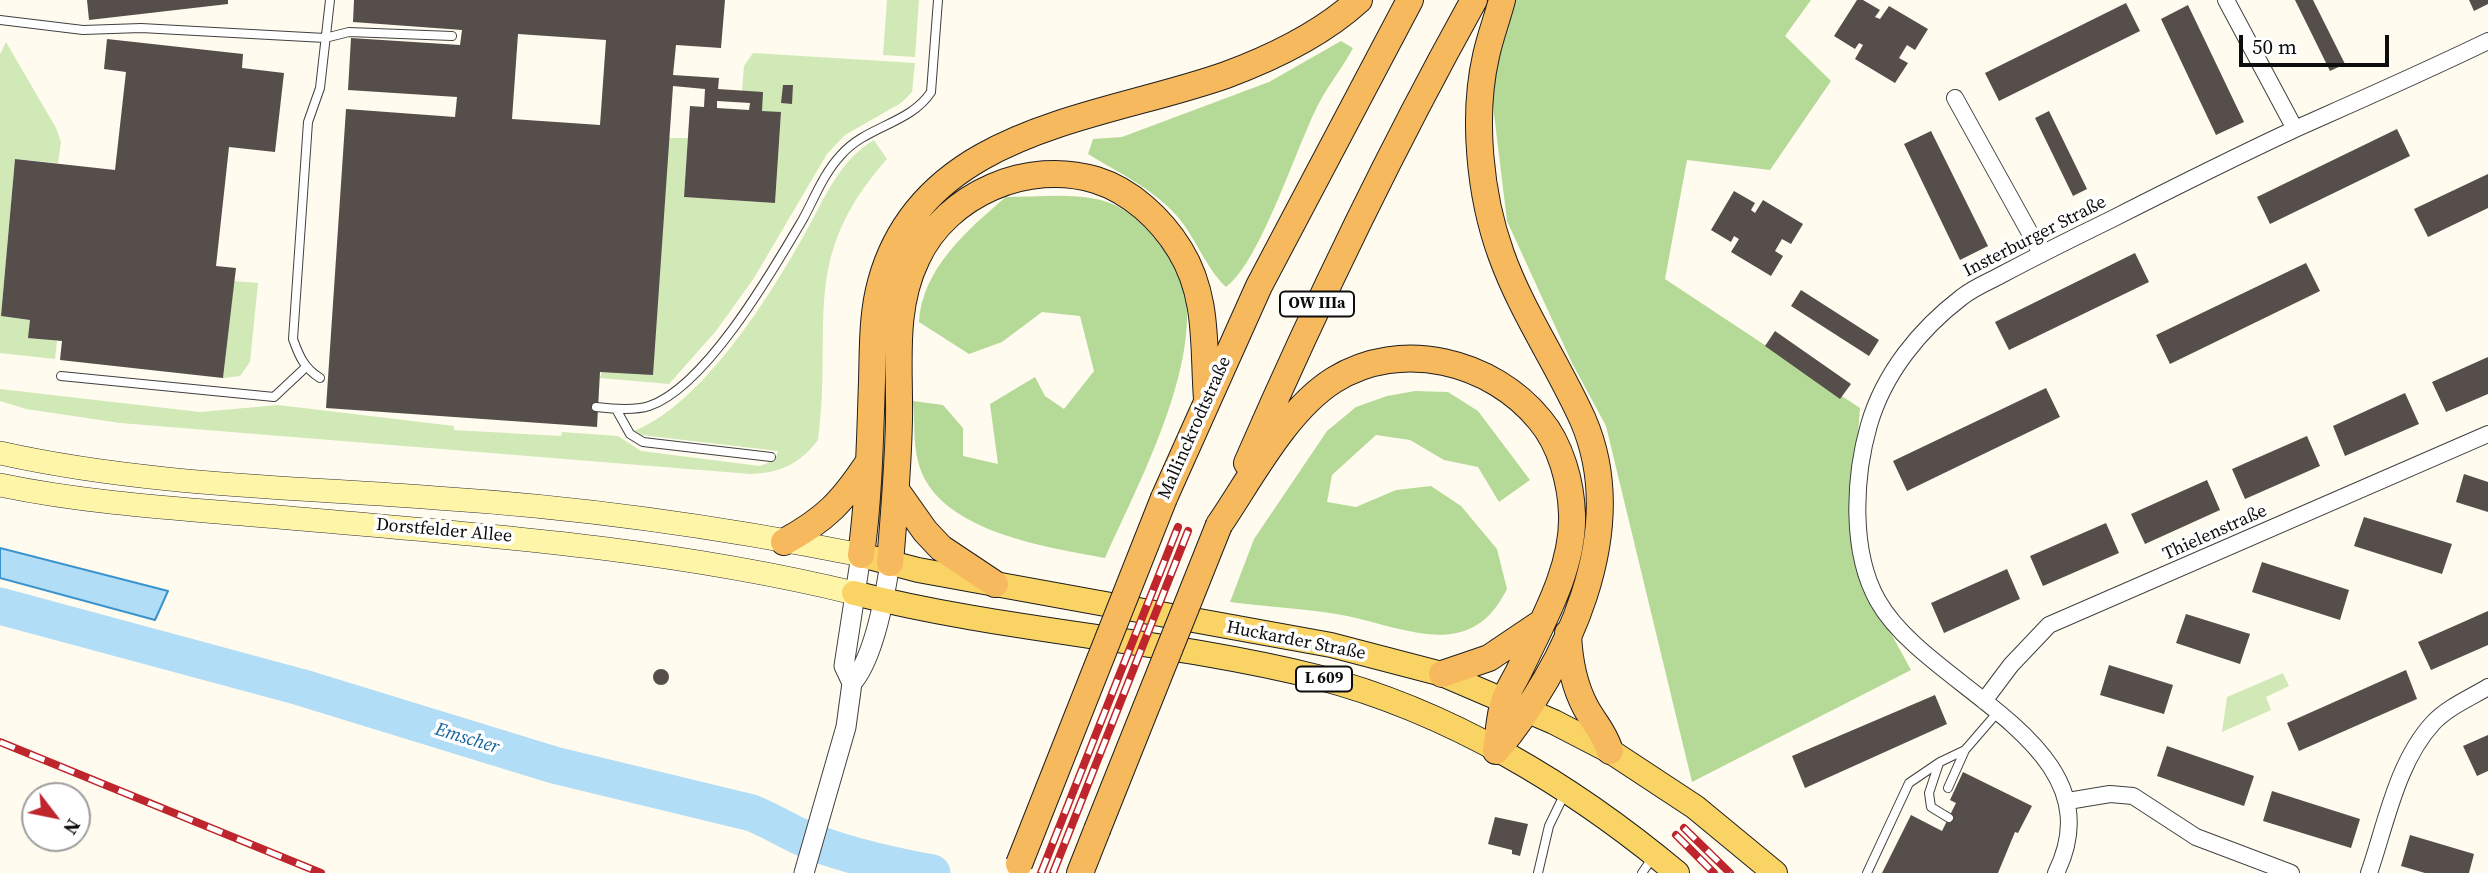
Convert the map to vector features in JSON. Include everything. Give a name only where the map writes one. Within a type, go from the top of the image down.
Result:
[{"type":"highway","points":[[861,555],[869,461],[873,325],[881,281],[893,249],[921,206],[950,177],[986,154],[1032,133],[1227,75],[1315,33],[1359,0]]},
{"type":"highway","name":"Mallinckrodtstraße","points":[[1016,873],[1111,625],[1207,399],[1259,286],[1410,0]]},
{"type":"highway","name":"OW IIIa","points":[[1219,525],[1313,311],[1425,89],[1474,0]]},
{"type":"highway","points":[[1496,751],[1545,686],[1591,572],[1600,533],[1600,482],[1583,420],[1525,309],[1501,254],[1489,208],[1481,155],[1481,106],[1485,58],[1502,0]]},
{"type":"highway","points":[[890,563],[896,490],[898,330],[916,259],[934,230],[954,209],[1000,183],[1072,175],[1098,181],[1137,201],[1164,227],[1181,252],[1204,310],[1207,399]]},
{"type":"highway","points":[[1080,873],[1219,525],[1290,420],[1334,380],[1379,362],[1416,357],[1445,361],[1492,381],[1541,420],[1566,473],[1572,518],[1560,578],[1504,701],[1496,751]]},
{"type":"highway","points":[[784,542],[825,516],[843,500],[869,461]]},
{"type":"highway","points":[[896,490],[925,531],[941,548],[995,583]]},
{"type":"highway","points":[[1441,674],[1489,658],[1542,622]]},
{"type":"highway","points":[[1568,631],[1569,654],[1578,690],[1587,710],[1602,728],[1610,751]]},
{"type":"main road","name":"Dorstfelder Allee","points":[[0,453],[160,479],[522,505],[608,514],[861,555]]},
{"type":"main road","name":"Dorstfelder Allee","points":[[0,485],[160,507],[491,535],[621,550],[806,581],[884,601]]},
{"type":"main road","name":"Huckarder Straße","points":[[861,555],[890,563],[1331,645],[1441,674],[1610,751],[1695,807],[1775,873]]},
{"type":"main road","name":"Huckarder Straße","points":[[884,601],[1247,662],[1320,678],[1419,711],[1457,728],[1566,791],[1648,864],[1676,873]]},
{"type":"street","points":[[2227,0],[2295,129]]},
{"type":"street","name":"Insterburger Straße","points":[[2056,873],[2065,852],[2069,827],[2068,801],[2060,780],[2035,746],[1899,631],[1877,599],[1866,568],[1856,515],[1860,461],[1870,422],[1885,382],[1921,333],[1964,296],[2041,253],[2295,129],[2392,88],[2488,41]]},
{"type":"street","points":[[1955,98],[2041,253]]},
{"type":"street","name":"Thielenstraße","points":[[1984,701],[2011,665],[2049,625],[2488,434]]},
{"type":"street","points":[[852,683],[844,666],[861,555]]},
{"type":"street","points":[[805,870],[846,727],[852,683],[864,669],[884,601],[890,563]]},
{"type":"street","points":[[2369,873],[2406,766],[2424,734],[2448,710],[2488,687]]},
{"type":"street","points":[[2068,801],[2110,793],[2133,796],[2196,837],[2291,873]]},
{"type":"lane","points":[[320,378],[306,367],[293,339],[308,122],[320,89],[330,0]]},
{"type":"lane","points":[[596,407],[648,407],[669,397],[724,340],[755,296],[840,155],[859,137],[908,115],[923,104],[931,92],[938,0]]},
{"type":"lane","points":[[0,20],[83,30],[141,29],[325,38],[349,32],[452,36]]},
{"type":"lane","points":[[61,376],[274,397],[306,367]]},
{"type":"lane","points":[[616,409],[630,434],[643,442],[771,457]]},
{"type":"lane","points":[[1948,788],[1965,750],[1997,713]]},
{"type":"lane","points":[[1867,873],[1909,783],[1940,762],[1965,750]]},
{"type":"lane","points":[[1940,762],[1929,793],[1931,807],[1949,818]]},
{"type":"lane","points":[[1538,873],[1549,826],[1566,791]]},
{"type":"green space","points":[[887,0],[919,0],[915,57],[883,55]]},
{"type":"green space","points":[[1516,0],[1811,0],[1785,36],[1831,81],[1770,170],[1687,160],[1665,279],[1860,408],[1852,512],[1870,595],[1911,670],[1692,782],[1606,426],[1572,363],[1507,221],[1490,81]]},
{"type":"green space","points":[[1341,41],[1353,48],[1319,103],[1265,229],[1239,273],[1226,287],[1212,271],[1184,225],[1167,206],[1135,182],[1088,154],[1093,139],[1122,137],[1269,82]]},
{"type":"green space","points":[[6,42],[56,128],[61,142],[58,163],[15,159],[1,316],[30,320],[29,337],[57,341],[55,359],[0,353],[0,54]]},
{"type":"green space","points":[[753,53],[915,63],[912,92],[901,103],[845,135],[827,154],[754,278],[716,331],[669,384],[600,378],[669,138],[688,138],[684,197],[775,203],[781,113],[762,111],[742,91],[744,66]]},
{"type":"green space","points":[[874,140],[887,159],[859,195],[841,229],[830,262],[825,294],[818,440],[796,461],[771,472],[750,474],[120,423],[26,409],[0,401],[0,389],[200,412],[278,405],[454,426],[454,430],[618,436],[641,451],[760,466],[775,460],[778,451],[641,435],[634,431],[684,398],[731,347],[771,290],[841,171],[861,149]]},
{"type":"green space","points":[[1074,196],[1114,205],[1144,226],[1181,275],[1187,307],[1185,343],[1178,380],[1151,457],[1105,558],[1024,541],[969,520],[946,504],[928,485],[918,461],[913,401],[943,405],[963,428],[963,456],[998,464],[990,404],[1035,377],[1045,396],[1064,409],[1094,371],[1080,316],[1042,312],[1002,342],[969,354],[919,322],[929,285],[949,252],[1006,197]]},
{"type":"green space","points":[[234,281],[258,283],[250,362],[240,376],[223,378]]},
{"type":"green space","points":[[1415,391],[1448,392],[1478,411],[1530,480],[1499,502],[1478,467],[1444,460],[1410,440],[1376,435],[1332,475],[1327,502],[1356,507],[1396,490],[1431,486],[1461,506],[1497,549],[1507,589],[1492,612],[1476,626],[1457,633],[1437,635],[1347,616],[1230,602],[1254,539],[1327,431],[1356,407],[1387,396]]},
{"type":"green space","points":[[2283,673],[2289,686],[2266,697],[2271,710],[2222,732],[2227,697]]},
{"type":"water","points":[[0,548],[168,591],[155,620],[0,578]]},
{"type":"building","points":[[87,0],[228,0],[228,4],[89,20]]},
{"type":"building","points":[[354,0],[725,0],[721,48],[676,45],[673,75],[719,78],[718,89],[763,92],[762,111],[781,112],[775,203],[684,197],[690,106],[704,107],[705,89],[673,86],[653,375],[600,372],[597,427],[326,408],[346,109],[455,117],[457,97],[348,90],[351,38],[460,45],[462,30],[353,22]],"holes":[[[518,34],[606,40],[600,125],[512,119]],[[717,101],[750,103],[749,110],[717,108]]]},
{"type":"building","points":[[1857,0],[1863,0],[1880,10],[1875,17],[1880,19],[1889,6],[1928,29],[1915,50],[1907,45],[1899,58],[1908,63],[1895,83],[1855,59],[1863,45],[1859,43],[1855,49],[1834,36]]},
{"type":"building","points":[[2295,0],[2313,0],[2345,64],[2330,71]]},
{"type":"building","points":[[2469,0],[2488,0],[2488,4],[2474,11]]},
{"type":"building","points":[[2126,3],[2140,31],[1999,101],[1985,73]]},
{"type":"building","points":[[2188,5],[2244,122],[2216,135],[2161,19]]},
{"type":"building","points":[[107,39],[243,54],[242,68],[284,73],[275,152],[229,147],[216,266],[236,268],[223,378],[60,360],[62,341],[28,338],[30,320],[1,316],[15,159],[115,170],[126,72],[104,69]]},
{"type":"building","points":[[783,85],[793,85],[792,104],[781,103]]},
{"type":"building","points":[[2049,111],[2087,189],[2073,196],[2035,118]]},
{"type":"building","points":[[2397,129],[2410,156],[2270,224],[2257,197]]},
{"type":"building","points":[[1931,131],[1988,246],[1960,260],[1904,144]]},
{"type":"building","points":[[2488,174],[2488,208],[2428,237],[2414,209]]},
{"type":"building","points":[[1734,191],[1755,203],[1751,210],[1755,213],[1763,200],[1803,224],[1791,244],[1782,239],[1775,251],[1783,256],[1771,276],[1731,252],[1739,239],[1734,236],[1731,242],[1711,230]]},
{"type":"building","points":[[2135,253],[2149,282],[2009,350],[1995,322]]},
{"type":"building","points":[[2306,263],[2320,291],[2170,364],[2156,335]]},
{"type":"building","points":[[1801,290],[1879,340],[1869,356],[1791,306]]},
{"type":"building","points":[[1775,331],[1851,384],[1840,399],[1765,346]]},
{"type":"building","points":[[2488,357],[2488,394],[2446,412],[2432,382]]},
{"type":"building","points":[[2046,388],[2060,417],[1907,491],[1893,461]]},
{"type":"building","points":[[2405,393],[2419,424],[2345,456],[2333,426]]},
{"type":"building","points":[[2307,436],[2320,466],[2245,499],[2232,469]]},
{"type":"building","points":[[2464,474],[2488,482],[2488,512],[2456,502]]},
{"type":"building","points":[[2207,480],[2220,510],[2145,544],[2131,514]]},
{"type":"building","points":[[2364,517],[2452,544],[2442,574],[2354,546]]},
{"type":"building","points":[[2106,523],[2119,553],[2043,586],[2030,556]]},
{"type":"building","points":[[2262,562],[2349,590],[2340,620],[2252,592]]},
{"type":"building","points":[[2007,569],[2020,599],[1944,633],[1931,603]]},
{"type":"building","points":[[2488,611],[2488,645],[2431,670],[2418,642]]},
{"type":"building","points":[[2186,614],[2250,634],[2240,664],[2176,643]]},
{"type":"building","points":[[2109,665],[2173,685],[2164,714],[2100,695]]},
{"type":"building","points":[[661,669],[667,671],[667,683],[661,685],[655,683],[653,677],[655,671]]},
{"type":"building","points":[[2406,670],[2417,699],[2299,751],[2287,723]]},
{"type":"building","points":[[1935,695],[1947,724],[1805,788],[1792,756]]},
{"type":"building","points":[[2488,735],[2488,771],[2477,776],[2463,746]]},
{"type":"building","points":[[2167,746],[2254,776],[2244,806],[2157,776]]},
{"type":"building","points":[[1963,772],[2032,806],[2018,833],[2015,832],[1998,873],[1882,873],[1911,815],[1942,831],[1956,803],[1950,800]]},
{"type":"building","points":[[2272,791],[2360,819],[2351,848],[2263,821]]},
{"type":"building","points":[[1495,817],[1528,824],[1520,856],[1512,854],[1512,850],[1488,844]]},
{"type":"building","points":[[2410,835],[2474,854],[2469,873],[2425,873],[2401,866]]},
{"type":"waterway","name":"Emscher","points":[[0,606],[300,687],[554,765],[752,813],[831,848],[932,873]]},
{"type":"railway","points":[[1041,873],[1178,527]]},
{"type":"railway","points":[[1053,873],[1188,531]]},
{"type":"railway","points":[[0,742],[321,873]]},
{"type":"railway","points":[[1684,828],[1730,873]]},
{"type":"railway","points":[[1676,835],[1714,873]]}]
